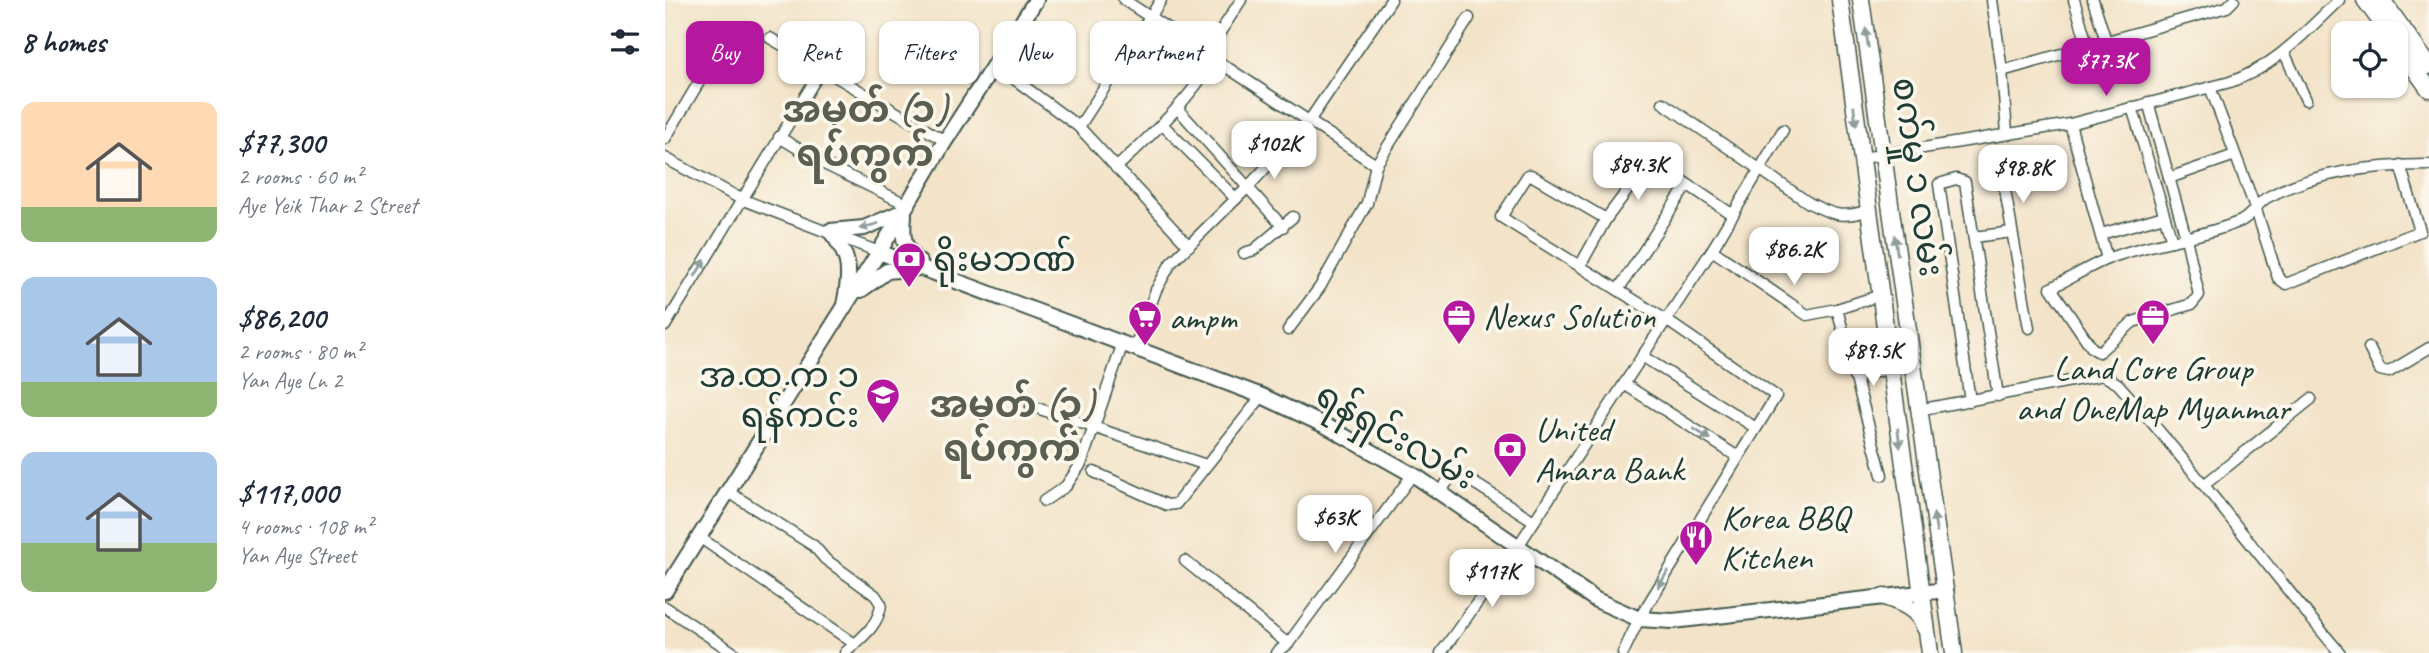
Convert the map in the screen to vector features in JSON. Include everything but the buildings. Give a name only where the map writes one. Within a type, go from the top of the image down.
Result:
[{"type":"main road","points":[[1022,21],[1036,0]]},
{"type":"main road","name":"စက်မှု ၁ လမ်း","points":[[1840,0],[1930,653]]},
{"type":"main road","name":"စက်မှု ၁ လမ်း","points":[[1861,0],[1954,653]]},
{"type":"main road","points":[[2365,0],[2380,21]]},
{"type":"main road","points":[[2382,0],[2429,66]]},
{"type":"main road","points":[[2408,60],[2429,89]]},
{"type":"main road","points":[[1849,70],[1870,65]]},
{"type":"main road","points":[[665,591],[993,66]]},
{"type":"main road","points":[[830,231],[864,228],[907,207]]},
{"type":"main road","points":[[907,207],[903,234],[905,245],[910,255],[926,268]]},
{"type":"main road","points":[[830,231],[848,260],[845,305]]},
{"type":"main road","name":"ရန်ရှင်းလမ်း","points":[[879,252],[1262,396],[1328,427],[1413,474],[1597,600],[1639,619],[1673,621],[1946,590]]},
{"type":"main road","points":[[845,305],[887,271],[926,268]]},
{"type":"main road","points":[[1880,288],[1900,277]]},
{"type":"main road","points":[[1892,387],[1915,383]]},
{"type":"main road","points":[[1907,492],[1930,490]]},
{"type":"main road","points":[[1884,597],[1914,611],[1923,621],[1927,633]]},
{"type":"street","points":[[1124,0],[1156,21]]},
{"type":"street","points":[[1079,127],[1161,0]]},
{"type":"street","points":[[1226,28],[1241,0]]},
{"type":"street","points":[[1044,501],[1066,486],[1081,464],[1093,426],[1129,345],[1171,263],[1247,188],[1309,121],[1391,0]]},
{"type":"street","points":[[1993,0],[2007,133]]},
{"type":"street","points":[[2074,0],[2088,47]]},
{"type":"street","points":[[2093,0],[2106,41]]},
{"type":"street","points":[[2002,71],[2227,7],[2234,0]]},
{"type":"street","points":[[1862,158],[2070,124],[2247,76],[2284,52],[2339,0]]},
{"type":"street","points":[[1288,330],[1320,287],[1367,203],[1376,165],[1469,18]]},
{"type":"street","points":[[770,38],[778,42]]},
{"type":"street","points":[[2284,52],[2306,100]]},
{"type":"street","points":[[1226,67],[1376,165]]},
{"type":"street","points":[[665,139],[698,84]]},
{"type":"street","points":[[665,326],[812,84]]},
{"type":"street","points":[[851,84],[945,141]]},
{"type":"street","points":[[1021,84],[1079,127],[1189,246]]},
{"type":"street","points":[[1115,168],[1178,109],[1191,95],[1196,84]]},
{"type":"street","points":[[2210,87],[2278,278],[2286,284],[2420,232],[2400,165]]},
{"type":"street","points":[[2148,102],[2186,238],[2199,295],[2192,304],[2133,322],[2099,352],[2092,348],[2050,288],[2108,259],[2186,238],[2242,220],[2256,210],[2265,198],[2294,186],[2335,173],[2400,165],[2429,165]]},
{"type":"street","points":[[1663,103],[1809,202],[1833,215],[1853,216],[1869,210]]},
{"type":"street","points":[[2132,107],[2172,242]]},
{"type":"street","points":[[1178,109],[1283,227]]},
{"type":"street","points":[[1162,124],[1236,199]]},
{"type":"street","points":[[2070,124],[2108,259]]},
{"type":"street","points":[[1441,653],[1518,546],[1643,356],[1712,250],[1783,130]]},
{"type":"street","points":[[779,137],[907,207]]},
{"type":"street","points":[[2169,178],[2235,155]]},
{"type":"street","points":[[665,158],[741,200],[830,231],[879,252]]},
{"type":"street","points":[[1580,266],[1606,219],[1649,164],[1657,164],[1733,215]]},
{"type":"street","points":[[1606,219],[1531,175],[1526,178],[1501,215],[1503,219],[1666,320],[1776,396],[1639,619],[1623,653]]},
{"type":"street","points":[[1969,401],[1939,184],[1956,179],[1965,183],[1998,396]]},
{"type":"street","points":[[2004,184],[2029,328]]},
{"type":"street","points":[[1618,290],[1687,185]]},
{"type":"street","points":[[2101,234],[2164,216]]},
{"type":"street","points":[[1244,253],[1254,250],[1293,217]]},
{"type":"street","points":[[1974,237],[2013,232]]},
{"type":"street","points":[[1712,250],[1807,315],[1837,309],[1880,288]]},
{"type":"street","points":[[1837,309],[1882,475]]},
{"type":"street","points":[[2369,348],[2380,370],[2389,372],[2429,348]]},
{"type":"street","points":[[1643,356],[1756,428]]},
{"type":"street","points":[[1854,377],[1889,369]]},
{"type":"street","points":[[1918,410],[2103,375],[2118,384],[2340,653]]},
{"type":"street","points":[[1624,384],[1738,457]]},
{"type":"street","points":[[1094,472],[1172,506],[1262,396]]},
{"type":"street","points":[[2204,485],[2311,399]]},
{"type":"street","points":[[1031,406],[1206,465]]},
{"type":"street","points":[[1440,492],[1455,471],[1534,522]]},
{"type":"street","points":[[1278,652],[1289,644],[1413,474]]},
{"type":"street","points":[[727,491],[814,546],[834,566],[875,595],[881,604],[880,614],[869,632],[845,653]]},
{"type":"street","points":[[699,537],[855,644]]},
{"type":"street","points":[[1185,561],[1289,644]]},
{"type":"street","points":[[665,607],[734,653]]},
{"type":"place","name":"ရိုးမဘဏ်","points":[[909,289]]},
{"type":"place","name":"Nexus Solution","points":[[1459,346]]},
{"type":"place","name":"Land Core Group and OneMap Myanmar","points":[[2153,346]]},
{"type":"place","name":"ampm","points":[[1145,347]]},
{"type":"place","name":"အ.ထ.က ၁ ရန်ကင်း","points":[[883,425]]},
{"type":"place","name":"United Amara Bank","points":[[1510,479]]},
{"type":"place","name":"Korea BBQ Kitchen","points":[[1696,567]]},
{"type":"district","name":"အမှတ် (၁) ရပ်ကွက်","points":[[865,131]]},
{"type":"district","name":"အမှတ် (၃) ရပ်ကွက်","points":[[1012,426]]}]
